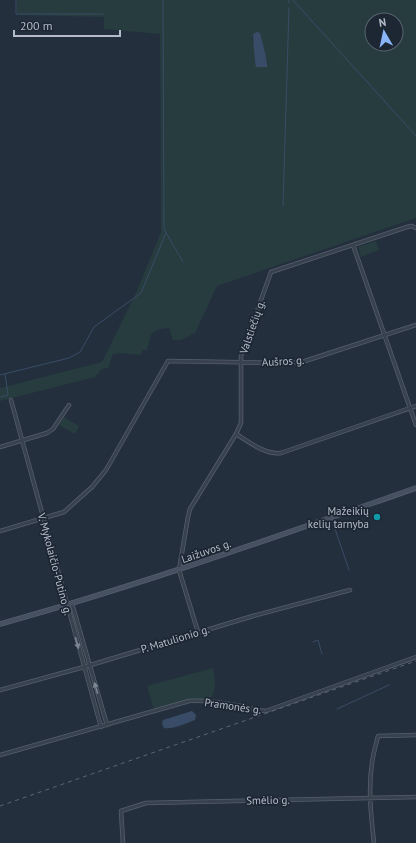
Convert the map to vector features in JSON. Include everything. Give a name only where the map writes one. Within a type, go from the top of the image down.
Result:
[{"type":"main road","name":"Laižuvos g.","points":[[0,624],[72,604],[179,570],[416,488]]},
{"type":"street","name":"Valstiečių g.","points":[[179,570],[190,509],[236,434],[241,423],[241,356],[271,272],[407,227],[412,226],[416,228]]},
{"type":"street","points":[[353,245],[416,424]]},
{"type":"street","name":"Aušros g.","points":[[43,519],[64,512],[100,479],[168,361],[289,363],[305,361],[416,325]]},
{"type":"street","name":"V. Mykolaičio-Putino g.","points":[[11,400],[101,727]]},
{"type":"street","points":[[0,447],[23,441],[53,430],[69,405]]},
{"type":"street","points":[[236,434],[267,452],[274,454],[281,453],[416,406]]},
{"type":"street","points":[[0,531],[43,519]]},
{"type":"street","points":[[179,570],[198,632]]},
{"type":"street","name":"P. Matulionio g.","points":[[0,690],[84,667],[198,632],[350,590]]},
{"type":"street","name":"V. Mykolaičio-Putino g.","points":[[72,604],[107,725]]},
{"type":"street","name":"Pramonės g.","points":[[0,755],[189,701],[211,701],[242,706],[258,711],[266,710],[416,657]]},
{"type":"street","points":[[374,843],[370,798],[372,762],[378,736],[416,735]]},
{"type":"street","name":"Smėlio g.","points":[[123,843],[121,811],[142,804],[156,802],[416,797]]},
{"type":"green space","points":[[17,0],[416,0],[416,218],[217,286],[195,333],[181,340],[173,340],[169,328],[159,329],[151,334],[147,350],[142,350],[141,355],[121,353],[113,354],[108,368],[102,369],[95,377],[0,401],[0,388],[102,362],[136,293],[161,232],[160,34],[104,29],[104,17],[17,15]],"holes":[[[260,33],[268,62],[255,62],[255,48],[252,37]]]},
{"type":"green space","points":[[376,241],[379,250],[361,257],[358,247]]},
{"type":"green space","points":[[64,417],[79,426],[75,434],[59,425]]},
{"type":"green space","points":[[213,668],[215,688],[210,699],[189,701],[154,710],[147,686]]},
{"type":"water","points":[[257,32],[260,33],[266,56],[267,67],[256,67],[253,34]]},
{"type":"water","points":[[192,711],[196,715],[195,720],[175,727],[164,728],[162,724],[163,720]]},
{"type":"waterway","points":[[16,0],[16,14],[103,14]]},
{"type":"waterway","points":[[163,0],[164,229],[183,262]]},
{"type":"waterway","points":[[293,0],[416,136]]},
{"type":"waterway","points":[[283,206],[289,8]]},
{"type":"waterway","points":[[0,375],[69,358],[80,352],[94,327],[141,293],[166,233]]},
{"type":"waterway","points":[[0,397],[8,395],[5,374]]},
{"type":"waterway","points":[[332,520],[349,570]]},
{"type":"waterway","points":[[313,642],[318,640],[322,654]]},
{"type":"waterway","points":[[337,709],[389,685]]},
{"type":"railway","points":[[0,806],[416,661]]},
{"type":"place","name":"Mažeikių kelių tarnyba","points":[[377,517]]}]
